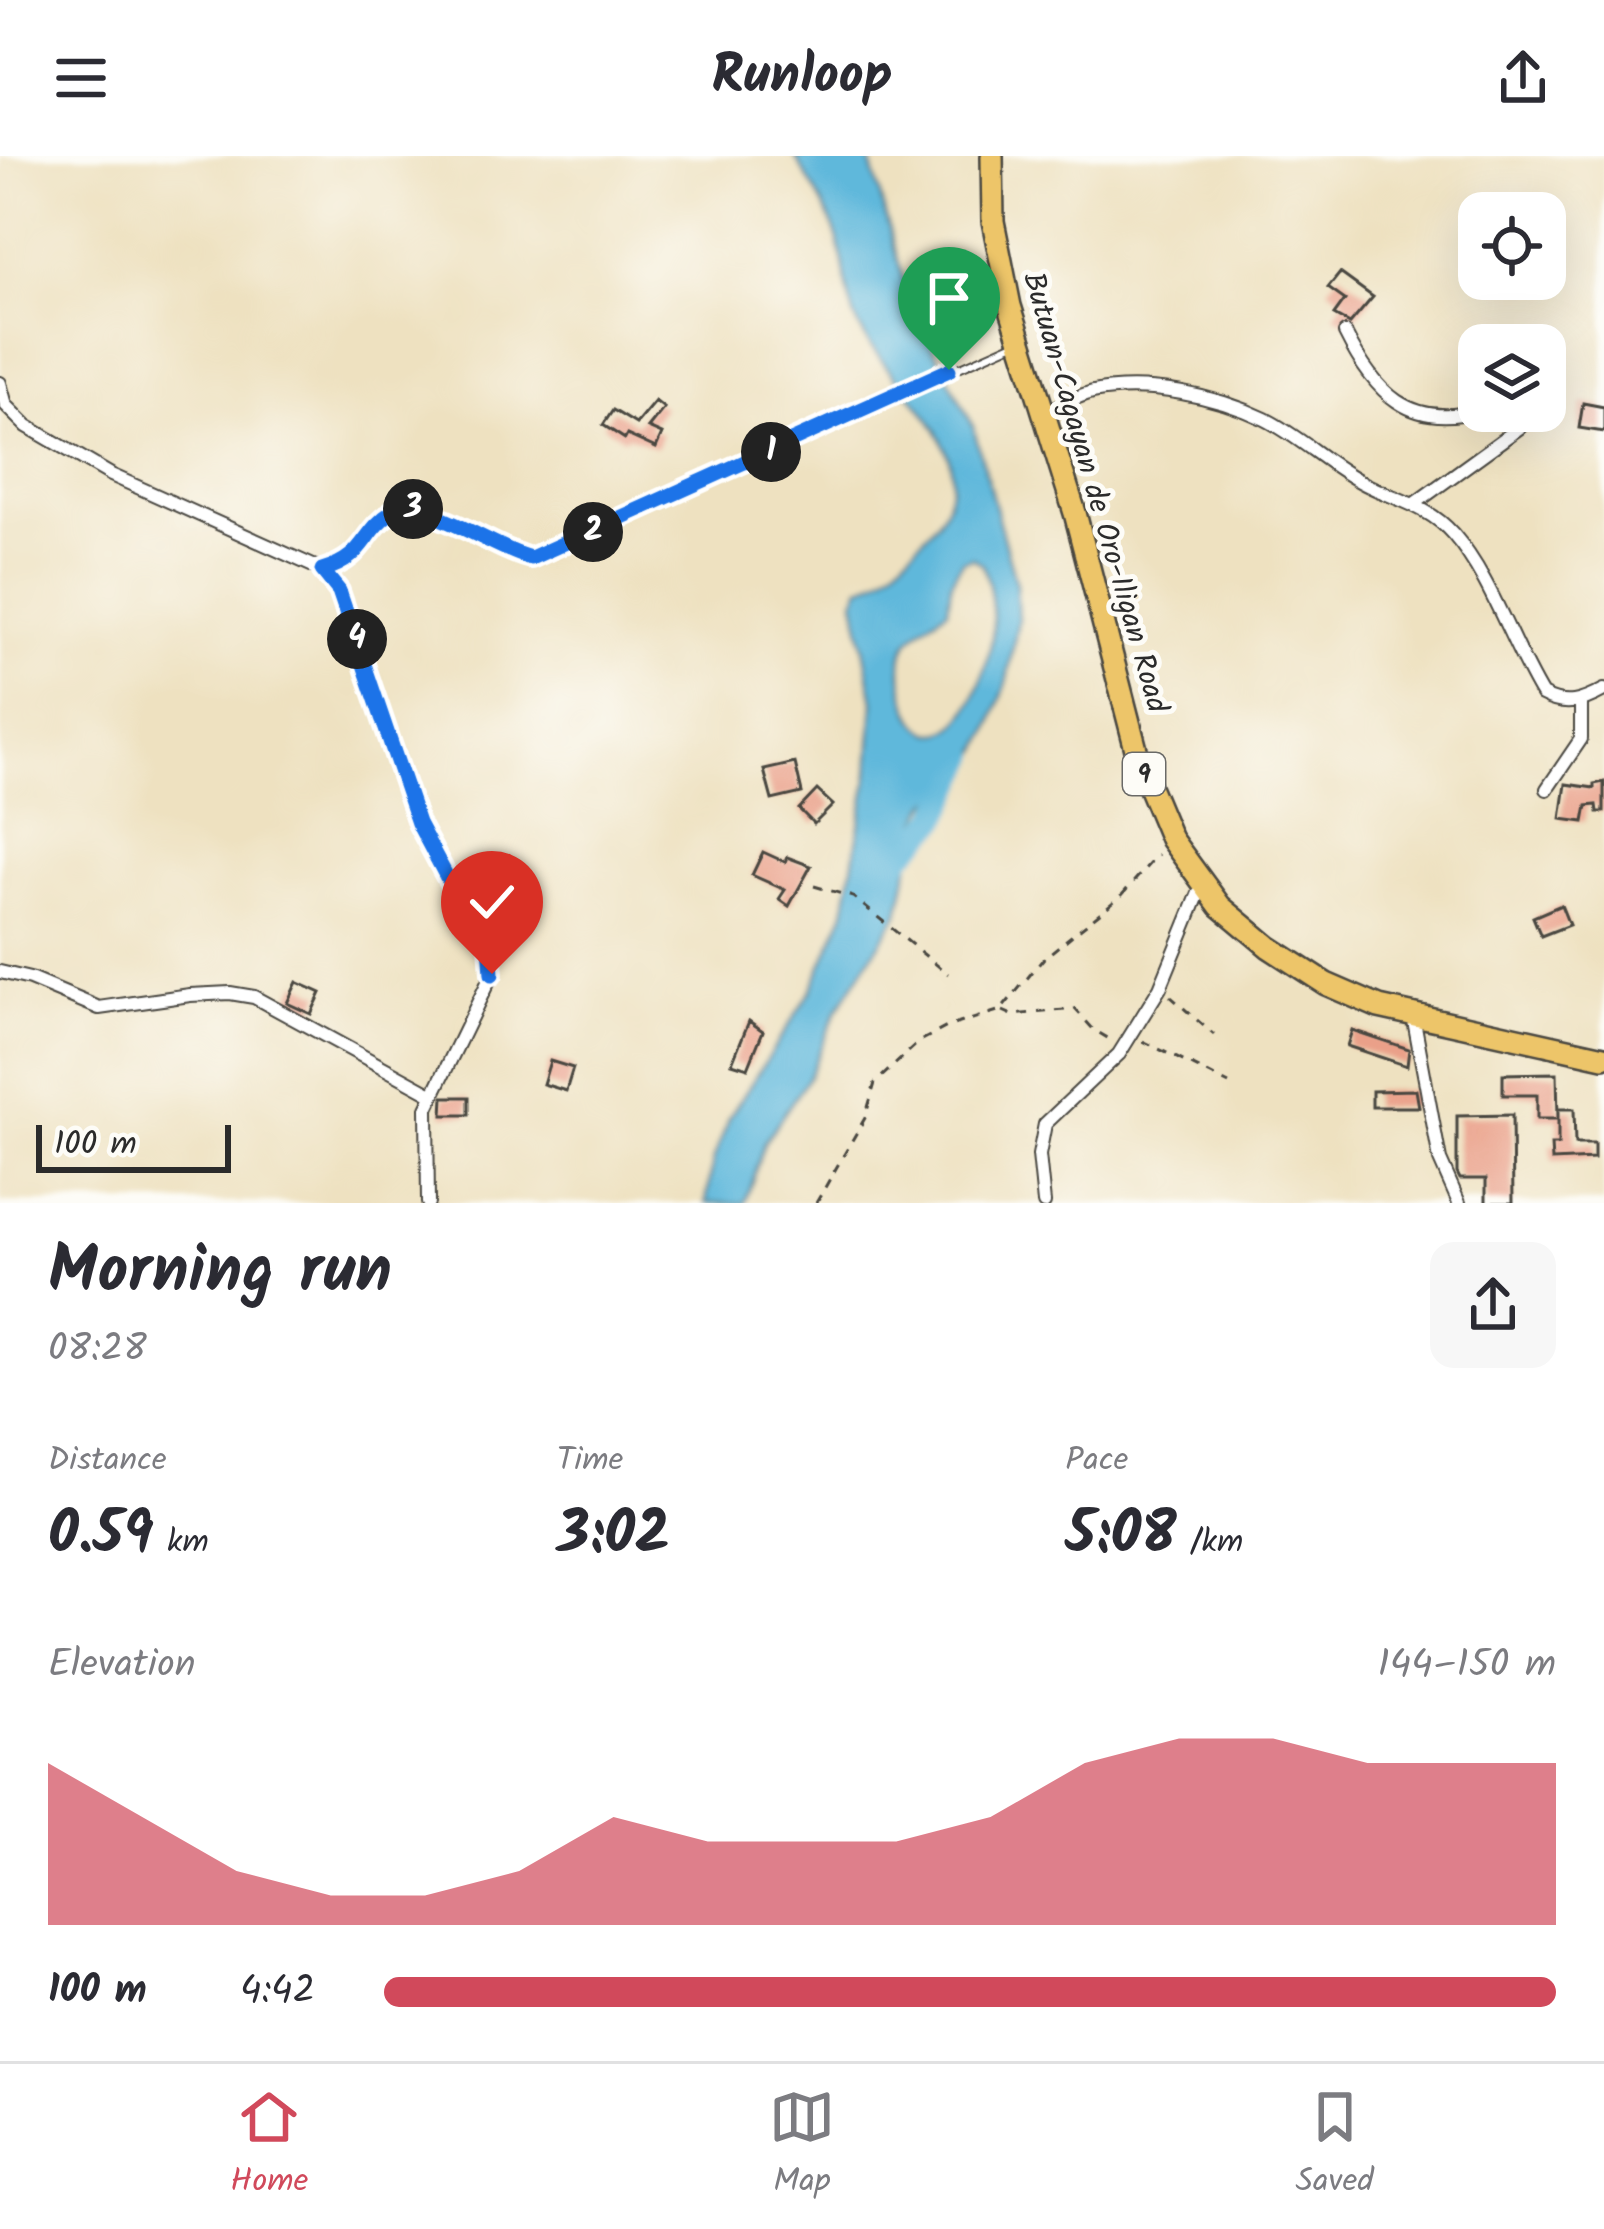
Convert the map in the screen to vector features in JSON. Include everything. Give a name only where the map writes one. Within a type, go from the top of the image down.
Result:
[{"type":"highway","name":"Butuan-Cagayan de Oro-Iligan Road","points":[[992,156],[993,221],[1021,340],[1075,513],[1140,764],[1171,839],[1243,928],[1294,965],[1379,1007],[1604,1058]]},
{"type":"street","points":[[1345,333],[1368,371],[1401,406],[1429,415],[1458,415]]},
{"type":"street","points":[[0,383],[3,405],[27,426],[111,475],[322,570],[339,591],[418,823],[494,956],[492,974],[432,1094],[424,1126],[428,1203]]},
{"type":"street","points":[[1043,414],[1093,392],[1130,389],[1179,393],[1264,418],[1366,485],[1414,504],[1451,531],[1468,554],[1542,695],[1562,703],[1582,702],[1604,690]]},
{"type":"street","points":[[1414,504],[1513,432]]},
{"type":"street","points":[[1547,789],[1581,740],[1582,702]]},
{"type":"street","points":[[1044,1203],[1039,1155],[1045,1124],[1109,1064],[1131,1035],[1160,988],[1203,884]]},
{"type":"street","points":[[0,972],[30,979],[99,1008],[190,995],[254,997],[432,1094]]},
{"type":"street","points":[[1413,1015],[1440,1160],[1459,1203]]},
{"type":"lane","points":[[322,570],[344,564],[390,513],[411,508],[510,554],[531,558],[1021,340]]},
{"type":"path","points":[[816,1203],[865,1118],[874,1083],[920,1041],[1001,1010],[1044,958],[1130,887],[1171,839]]},
{"type":"path","points":[[814,886],[854,897],[947,974]]},
{"type":"path","points":[[1160,988],[1214,1035]]},
{"type":"path","points":[[1001,1010],[1012,1015],[1076,1009],[1107,1039],[1131,1035],[1229,1084]]},
{"type":"water","points":[[795,156],[869,156],[918,318],[973,426],[1016,584],[1018,620],[1006,685],[988,734],[970,768],[928,804],[919,820],[899,913],[836,1012],[808,1078],[764,1143],[745,1203],[706,1203],[713,1161],[730,1116],[811,991],[845,911],[869,774],[874,701],[855,600],[861,586],[888,572],[925,536],[946,507],[952,479],[947,452],[934,426],[859,326],[833,227]],"holes":[[[972,558],[982,564],[993,627],[977,692],[959,722],[948,730],[925,730],[906,697],[902,668],[906,646],[948,609],[951,582],[962,561]]]},
{"type":"building","points":[[1340,273],[1373,297],[1350,324],[1334,315],[1345,300],[1328,288]]},
{"type":"building","points":[[655,401],[664,408],[648,428],[662,434],[656,448],[627,435],[625,439],[603,425],[613,410],[636,424]]},
{"type":"building","points":[[1583,403],[1604,407],[1604,432],[1579,428]]},
{"type":"building","points":[[795,763],[802,793],[772,800],[764,770]]},
{"type":"building","points":[[1604,782],[1604,812],[1598,812],[1597,805],[1587,806],[1584,822],[1561,819],[1566,784],[1594,788]]},
{"type":"building","points":[[817,790],[833,805],[814,824],[799,809]]},
{"type":"building","points":[[763,852],[811,866],[789,906],[779,899],[785,890],[752,875]]},
{"type":"building","points":[[1561,905],[1569,925],[1541,936],[1533,917]]},
{"type":"building","points":[[297,982],[321,993],[311,1014],[287,1003]]},
{"type":"building","points":[[749,1021],[763,1031],[748,1068],[732,1063]]},
{"type":"building","points":[[1352,1030],[1409,1049],[1407,1066],[1347,1046]]},
{"type":"building","points":[[550,1061],[573,1068],[566,1091],[543,1084]]},
{"type":"building","points":[[1557,1073],[1558,1119],[1537,1119],[1537,1095],[1503,1095],[1503,1074]]},
{"type":"building","points":[[1416,1090],[1419,1107],[1372,1107],[1372,1091]]},
{"type":"building","points":[[444,1097],[469,1097],[469,1115],[443,1115]]},
{"type":"building","points":[[1558,1109],[1574,1109],[1575,1144],[1594,1144],[1594,1159],[1552,1161],[1551,1145],[1558,1145]]},
{"type":"building","points":[[1512,1115],[1513,1203],[1486,1203],[1486,1179],[1460,1179],[1457,1173],[1457,1116]]},
{"type":"waterway","points":[[893,871],[901,855],[937,819],[967,756]]},
{"type":"route","points":[[492,974],[490,945],[418,823],[360,646],[339,591],[322,570],[352,558],[390,513],[411,508],[510,554],[531,558],[949,370]]}]
